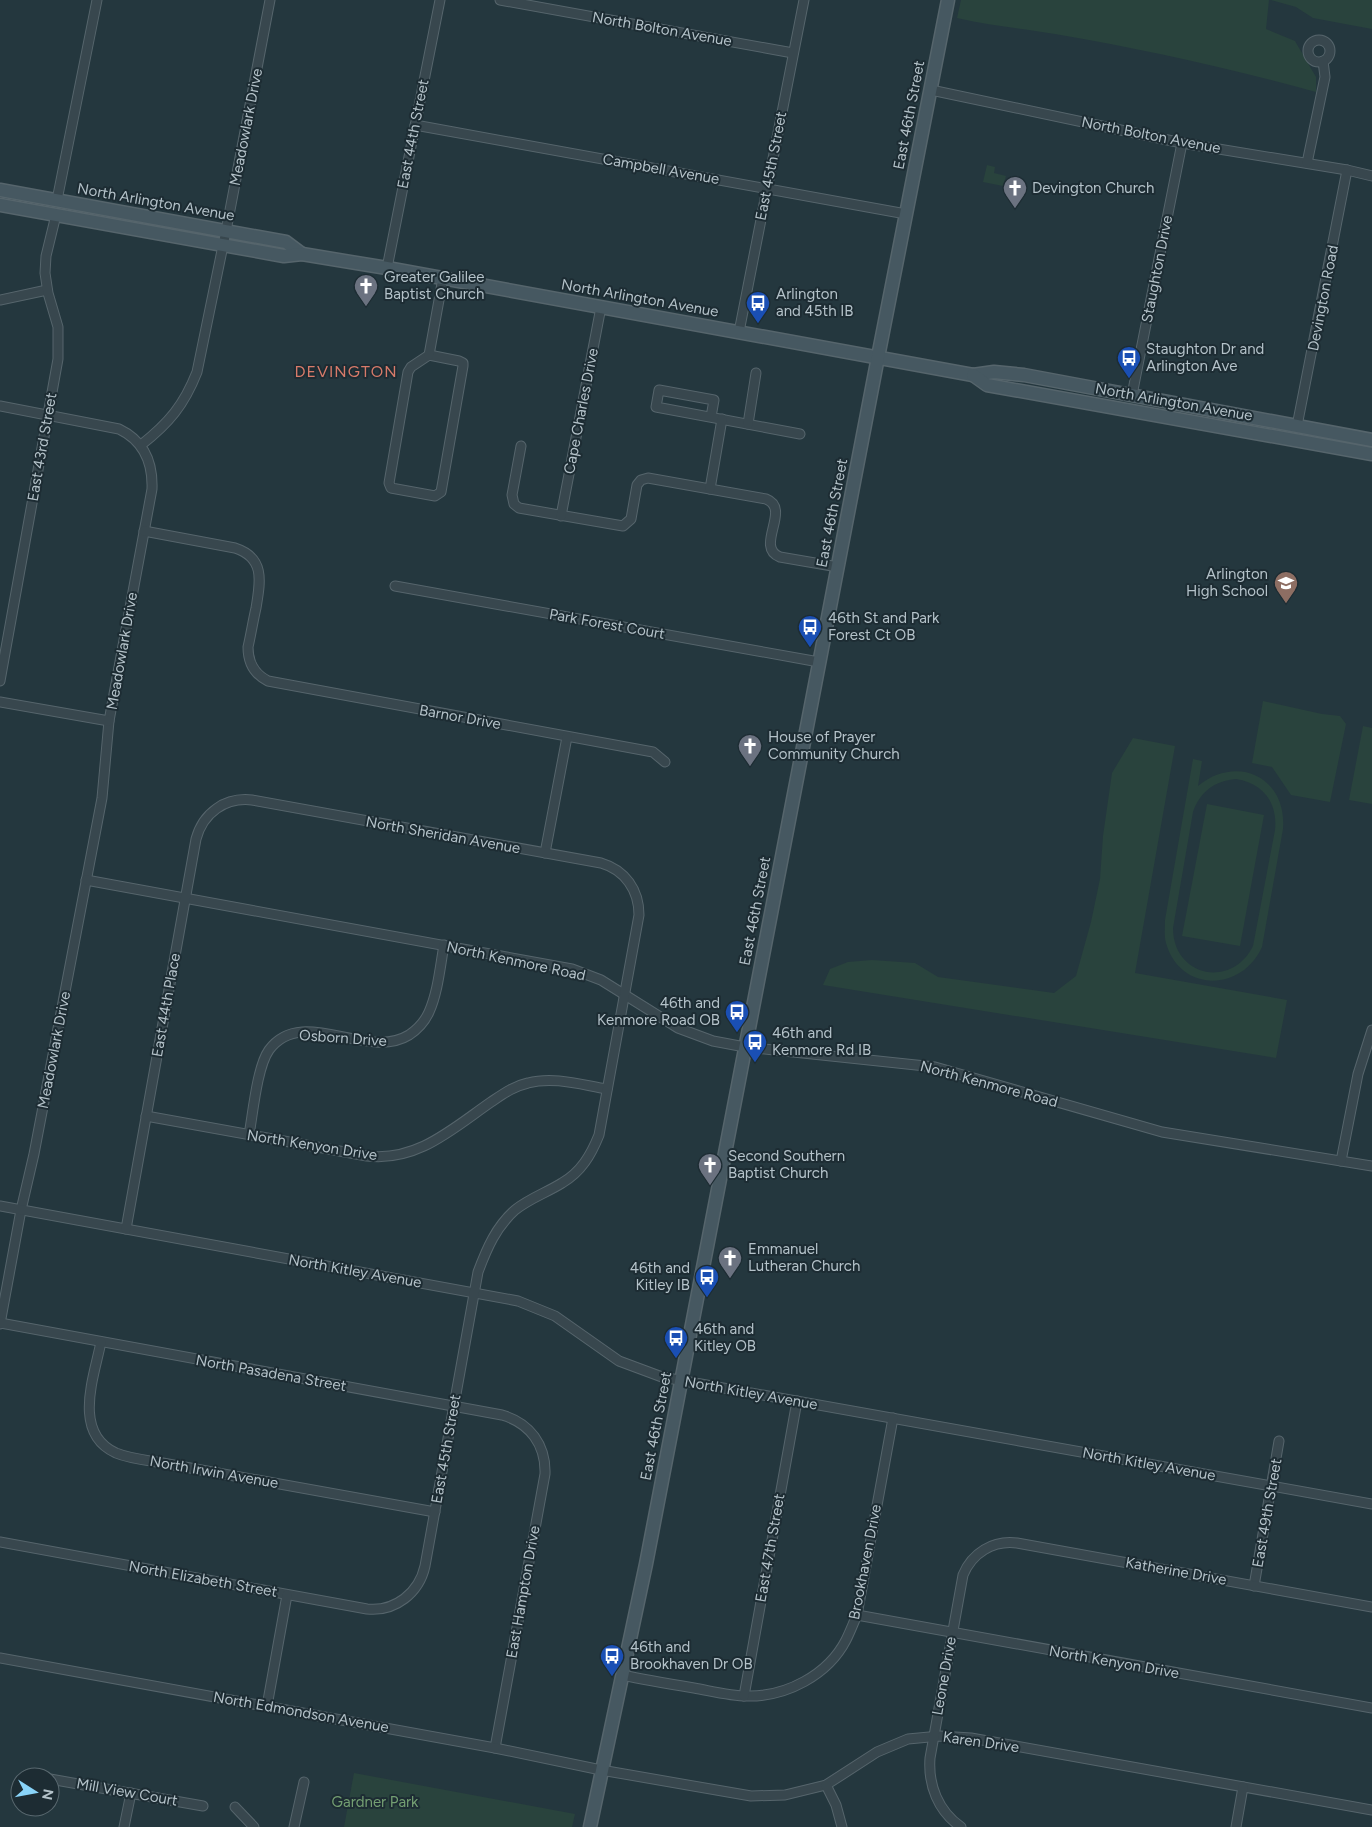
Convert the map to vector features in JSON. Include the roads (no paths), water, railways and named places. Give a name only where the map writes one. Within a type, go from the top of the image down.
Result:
[{"type":"main road","name":"East 46th Street","points":[[590,1827],[642,1582],[948,0]]},
{"type":"main road","name":"North Arlington Avenue","points":[[0,190],[286,242],[302,254]]},
{"type":"main road","name":"North Arlington Avenue","points":[[0,205],[222,246],[284,256],[302,254],[387,268],[973,374],[994,372],[1024,375],[1372,440]]},
{"type":"main road","name":"North Arlington Avenue","points":[[973,374],[988,385],[1372,454]]},
{"type":"street","points":[[57,200],[97,0]]},
{"type":"street","name":"Meadowlark Drive","points":[[0,1324],[102,798],[110,721],[152,489],[153,478],[150,462],[141,445],[160,430],[176,412],[195,378],[226,231],[270,0]]},
{"type":"street","name":"East 44th Street","points":[[387,268],[440,0]]},
{"type":"street","name":"North Bolton Avenue","points":[[500,0],[794,53]]},
{"type":"street","name":"East 45th Street","points":[[739,332],[804,0]]},
{"type":"street","points":[[1307,163],[1325,77],[1324,61]]},
{"type":"street","name":"North Bolton Avenue","points":[[931,90],[1182,143],[1307,163],[1372,176]]},
{"type":"street","name":"Campbell Avenue","points":[[415,125],[906,214]]},
{"type":"street","name":"Staughton Drive","points":[[1132,394],[1182,143]]},
{"type":"street","name":"Devington Road","points":[[1297,426],[1347,170]]},
{"type":"street","name":"East 43rd Street","points":[[0,680],[58,358],[59,339],[56,319],[47,290],[45,269],[56,215]]},
{"type":"street","points":[[429,355],[463,363],[441,492],[435,496],[391,488],[389,483],[408,372],[411,367],[429,355],[443,278]]},
{"type":"street","points":[[0,300],[47,290]]},
{"type":"street","name":"Cape Charles Drive","points":[[561,516],[602,307]]},
{"type":"street","points":[[748,424],[756,374]]},
{"type":"street","points":[[711,417],[714,400],[659,390],[656,407],[800,434]]},
{"type":"street","points":[[0,406],[116,428],[129,434],[141,445]]},
{"type":"street","points":[[710,489],[722,419]]},
{"type":"street","points":[[521,446],[512,495],[514,504],[521,508],[617,527],[625,525],[631,519],[637,485],[646,478],[766,499],[775,507],[776,512],[770,545],[772,552],[777,556],[838,568]]},
{"type":"street","name":"Barnor Drive","points":[[144,531],[235,548],[248,555],[255,563],[259,572],[260,584],[248,647],[249,658],[255,671],[272,683],[653,752],[665,762]]},
{"type":"street","name":"Park Forest Court","points":[[395,586],[819,662]]},
{"type":"street","points":[[0,702],[110,721]]},
{"type":"street","points":[[546,853],[568,737]]},
{"type":"street","name":"North Sheridan Avenue","points":[[237,800],[252,800],[607,865],[627,879],[636,895],[639,915],[624,995]]},
{"type":"street","name":"East 44th Place","points":[[126,1229],[196,839],[201,825],[207,816],[226,803],[237,800]]},
{"type":"street","name":"North Kenmore Road","points":[[86,880],[579,971],[601,980],[684,1031],[709,1040],[745,1047],[935,1067],[1162,1132],[1372,1166]]},
{"type":"street","name":"Osborn Drive","points":[[249,1135],[262,1064],[269,1050],[274,1045],[287,1036],[302,1032],[376,1043],[391,1042],[405,1037],[418,1028],[429,1013],[433,1002],[444,945]]},
{"type":"street","points":[[475,1292],[478,1272],[484,1254],[501,1225],[514,1211],[529,1200],[563,1183],[587,1160],[599,1136],[624,995]]},
{"type":"street","points":[[1340,1161],[1358,1074],[1372,1030]]},
{"type":"street","name":"North Kenyon Drive","points":[[146,1116],[367,1156],[390,1157],[406,1154],[423,1147],[507,1091],[528,1082],[555,1080],[607,1089]]},
{"type":"street","name":"North Kitley Avenue","points":[[0,1206],[518,1301],[540,1309],[561,1320],[602,1351],[626,1364],[681,1382],[1372,1504]]},
{"type":"street","name":"East 45th Street","points":[[404,1599],[415,1588],[423,1574],[475,1292]]},
{"type":"street","name":"North Pasadena Street","points":[[0,1324],[512,1418],[525,1426],[536,1437]]},
{"type":"street","name":"North Irwin Avenue","points":[[101,1342],[88,1407],[89,1419],[96,1436],[114,1452],[157,1462],[435,1512]]},
{"type":"street","name":"East 47th Street","points":[[744,1696],[797,1401]]},
{"type":"street","name":"Brookhaven Drive","points":[[622,1676],[744,1696],[759,1696],[792,1688],[811,1677],[829,1663],[847,1639],[856,1615],[893,1418]]},
{"type":"street","name":"East Hampton Drive","points":[[495,1748],[545,1474],[544,1455],[536,1437]]},
{"type":"street","name":"East 49th Street","points":[[1254,1586],[1279,1441]]},
{"type":"street","name":"North Elizabeth Street","points":[[0,1542],[371,1609],[390,1606],[404,1599]]},
{"type":"street","name":"Katherine Drive","points":[[981,1551],[998,1543],[1013,1542],[1372,1607]]},
{"type":"street","name":"Leone Drive","points":[[961,1827],[943,1809],[936,1796],[929,1766],[963,1575],[971,1561],[981,1551]]},
{"type":"street","points":[[267,1706],[287,1595]]},
{"type":"street","name":"North Kenyon Drive","points":[[856,1615],[1372,1708]]},
{"type":"street","name":"North Edmondson Avenue","points":[[0,1658],[495,1748],[601,1770]]},
{"type":"street","name":"Karen Drive","points":[[601,1770],[759,1796],[793,1794],[826,1785],[870,1756],[891,1745],[908,1739],[933,1736],[970,1738],[1372,1810]]},
{"type":"street","name":"Mill View Court","points":[[60,1781],[203,1806]]},
{"type":"street","points":[[294,1827],[304,1782]]},
{"type":"street","points":[[826,1785],[836,1805],[842,1827]]},
{"type":"street","points":[[1236,1827],[1243,1787]]},
{"type":"street","points":[[124,1827],[131,1793]]},
{"type":"street","points":[[236,1807],[254,1827]]},
{"type":"place","name":"Devington Church","points":[[1015,209]]},
{"type":"place","name":"Greater Galilee Baptist Church","points":[[366,307]]},
{"type":"place","name":"Arlington and 45th IB","points":[[758,324]]},
{"type":"place","name":"Staughton Dr and Arlington Ave","points":[[1129,379]]},
{"type":"place","name":"Arlington High School","points":[[1286,604]]},
{"type":"place","name":"46th St and Park Forest Ct OB","points":[[810,648]]},
{"type":"place","name":"House of Prayer Community Church","points":[[750,767]]},
{"type":"place","name":"46th and Kenmore Road OB","points":[[737,1033]]},
{"type":"place","name":"46th and Kenmore Rd IB","points":[[755,1063]]},
{"type":"place","name":"Second Southern Baptist Church","points":[[710,1186]]},
{"type":"place","name":"Emmanuel Lutheran Church","points":[[730,1279]]},
{"type":"place","name":"46th and Kitley IB","points":[[707,1298]]},
{"type":"place","name":"46th and Kitley OB","points":[[676,1359]]},
{"type":"place","name":"46th and Brookhaven Dr OB","points":[[612,1677]]},
{"type":"district","name":"DEVINGTON","points":[[346,371]]},
{"type":"park label","name":"Gardner Park","points":[[375,1802]]}]
